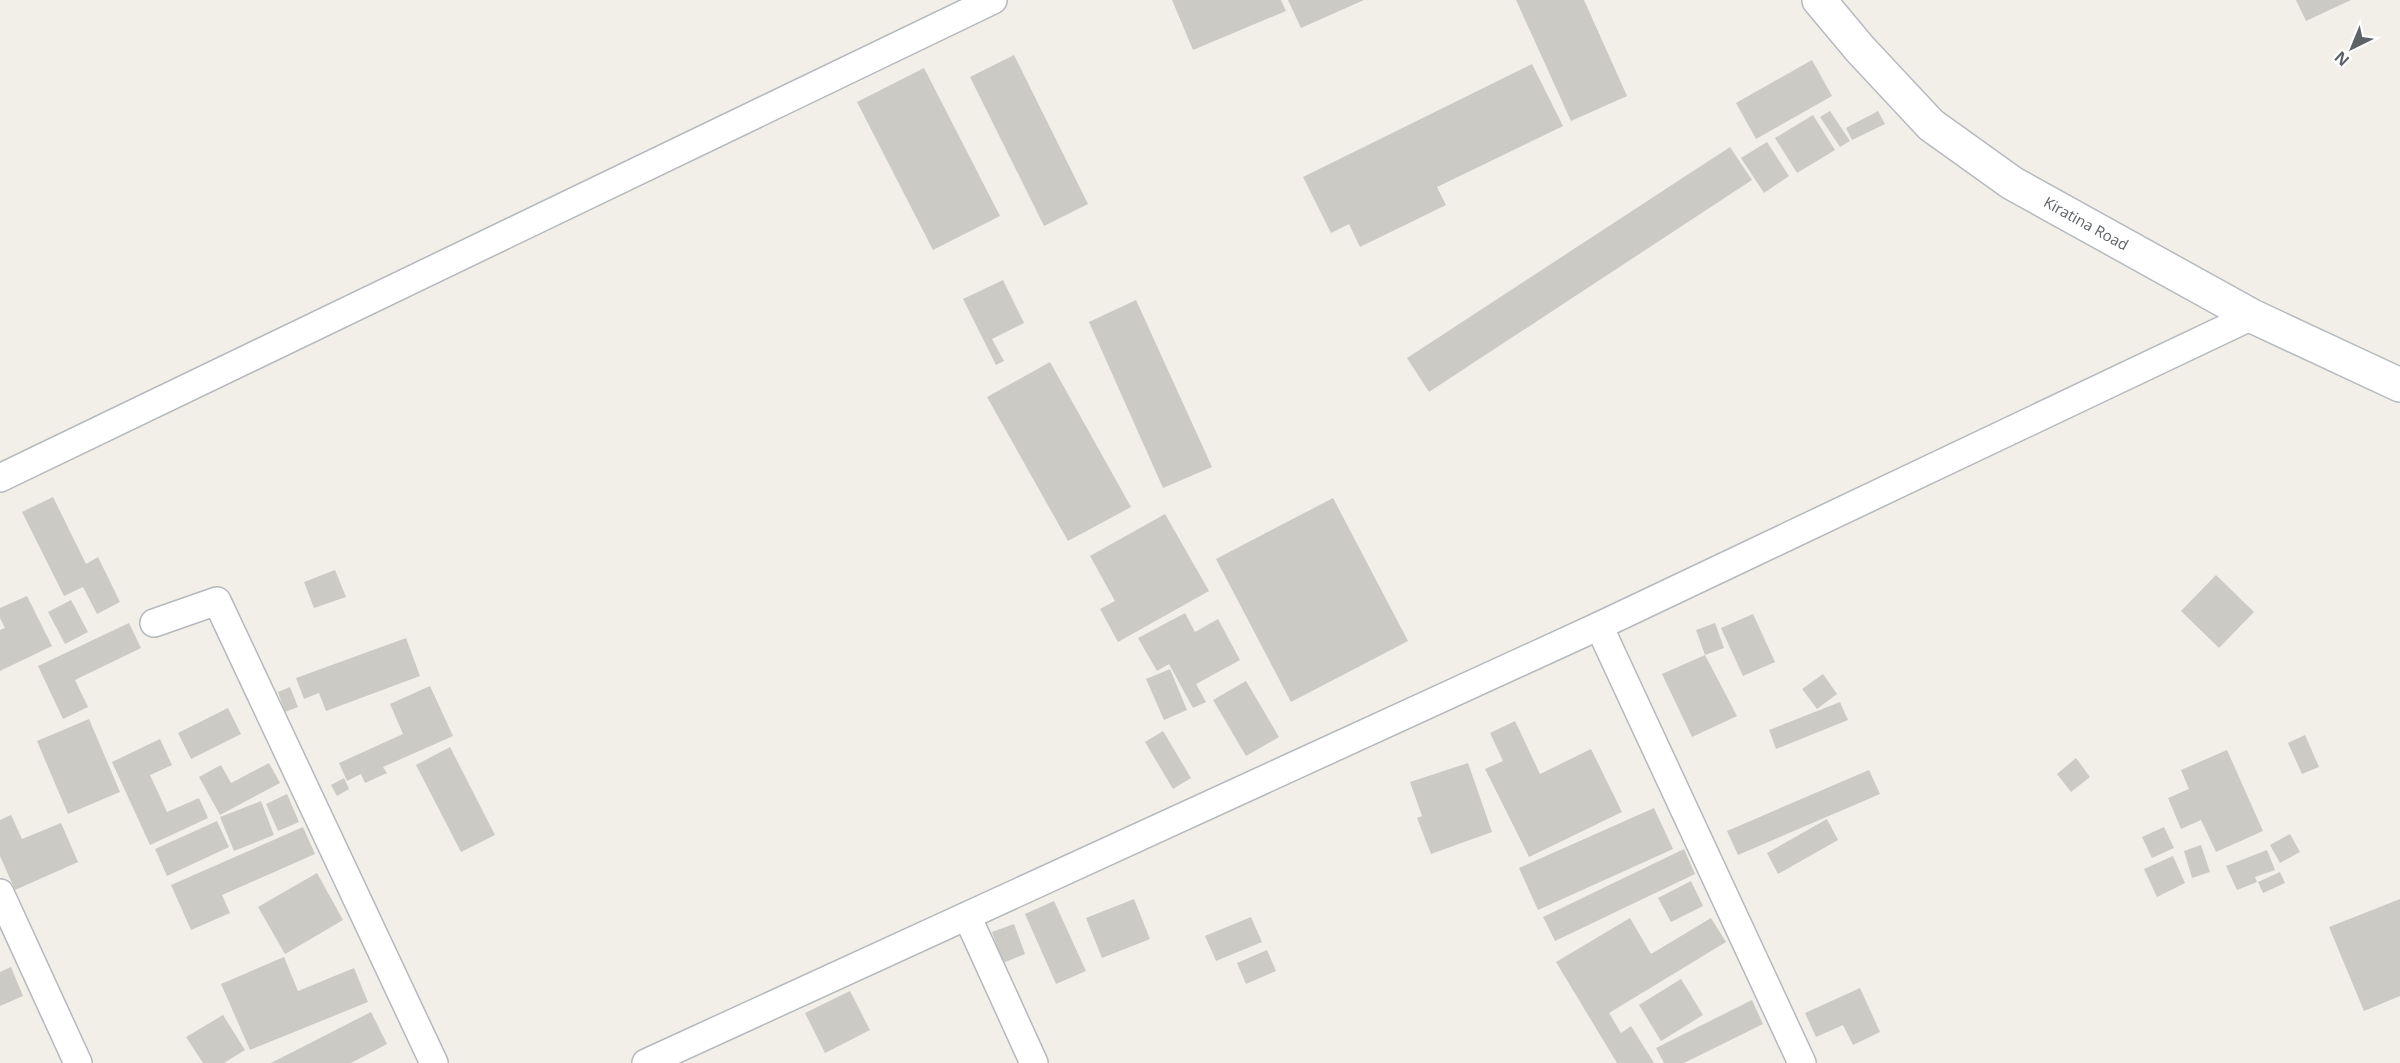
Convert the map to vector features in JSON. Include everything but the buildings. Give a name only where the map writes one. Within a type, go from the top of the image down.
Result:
[{"type":"street","points":[[0,478],[993,0]]},
{"type":"street","name":"Kiratina Road","points":[[1819,0],[1860,49],[1931,125],[2012,183],[2252,316],[2400,385]]},
{"type":"street","points":[[646,1063],[1599,626],[2252,316]]},
{"type":"street","points":[[154,623],[217,602],[434,1063]]},
{"type":"street","points":[[1599,626],[1802,1063]]},
{"type":"street","points":[[0,893],[78,1063]]},
{"type":"street","points":[[967,916],[1034,1063]]}]
